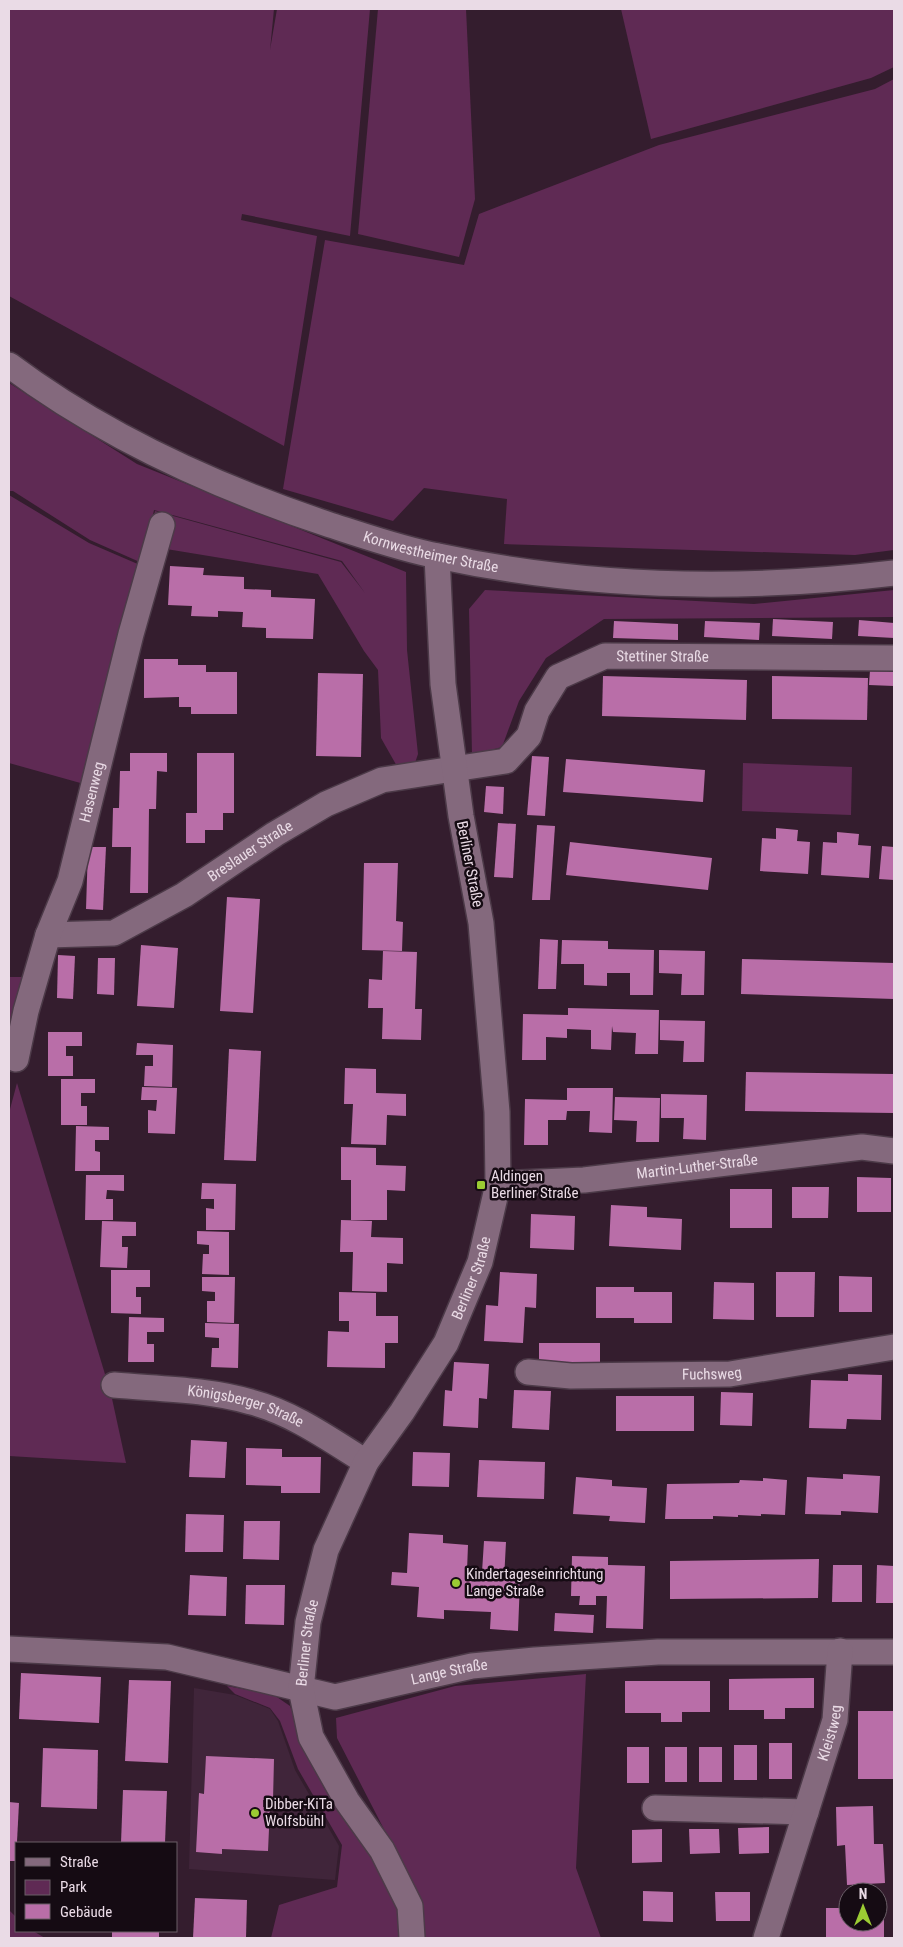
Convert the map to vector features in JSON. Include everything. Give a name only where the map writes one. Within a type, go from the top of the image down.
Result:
[{"type":"street","name":"Kornwestheimer Straße","points":[[9,365],[44,392],[115,434],[193,473],[266,504],[437,556],[537,572],[623,582],[723,584],[894,573]]},
{"type":"street","name":"Hasenweg","points":[[16,1059],[26,1011],[48,935],[70,881],[132,634],[162,524]]},
{"type":"street","name":"Berliner Straße","points":[[412,1938],[410,1906],[382,1850],[347,1800],[311,1737],[301,1689],[308,1622],[326,1550],[366,1462],[402,1412],[446,1343],[480,1262],[498,1184],[496,1103],[481,923],[461,816],[443,684],[437,556]]},
{"type":"street","name":"Stettiner Straße","points":[[455,770],[506,761],[529,736],[538,711],[558,677],[605,656],[894,658]]},
{"type":"street","name":"Breslauer Straße","points":[[48,935],[114,933],[184,895],[275,834],[326,804],[382,780],[455,770]]},
{"type":"street","name":"Martin-Luther-Straße","points":[[498,1184],[584,1180],[862,1147],[894,1150]]},
{"type":"street","name":"Fuchsweg","points":[[528,1372],[571,1376],[730,1374],[894,1348]]},
{"type":"street","name":"Königsberger Straße","points":[[114,1385],[211,1393],[252,1402],[298,1420],[366,1462]]},
{"type":"street","name":"Lange Straße","points":[[9,1649],[167,1657],[335,1697],[472,1666],[535,1660],[658,1652],[894,1652]]},
{"type":"street","name":"Kleistweg","points":[[766,1938],[835,1720],[840,1651]]},
{"type":"street","points":[[655,1808],[806,1812]]},
{"type":"shaded area","name":"Dibber-KiTa Wolfsbühl","points":[[194,1688],[235,1695],[270,1709],[278,1721],[295,1770],[339,1846],[335,1880],[189,1869]]},
{"type":"green space","points":[[9,9],[274,9],[270,50],[277,9],[370,9],[350,236],[242,214],[241,220],[317,236],[284,446],[9,296]]},
{"type":"green space","points":[[378,9],[466,9],[475,199],[459,257],[358,234]]},
{"type":"green space","points":[[621,9],[894,9],[894,67],[871,78],[651,139]]},
{"type":"green space","points":[[894,79],[894,550],[855,555],[504,544],[507,499],[424,488],[393,521],[283,489],[325,240],[464,265],[479,214],[659,145],[875,89]]},
{"type":"green space","points":[[9,383],[137,464],[406,572],[407,650],[418,754],[414,766],[398,768],[381,738],[378,670],[364,651],[318,574],[148,546],[155,511],[341,562],[365,593],[342,561],[154,510],[142,563],[90,540],[13,491],[9,491]]},
{"type":"green space","points":[[9,495],[89,543],[140,565],[84,784],[9,763]]},
{"type":"green space","points":[[485,590],[754,604],[894,590],[894,617],[604,619],[546,658],[519,701],[502,747],[472,755],[469,609]]},
{"type":"green space","points":[[743,763],[852,767],[851,815],[742,811]]},
{"type":"green space","points":[[9,977],[28,977],[13,1026],[9,1026]]},
{"type":"green space","points":[[17,1083],[111,1394],[126,1463],[9,1456],[9,1113]]},
{"type":"green space","points":[[586,1674],[576,1868],[601,1938],[424,1938],[388,1837],[337,1738],[336,1718],[455,1686]]},
{"type":"green space","points":[[227,1686],[274,1695],[290,1706],[324,1788],[375,1858],[398,1912],[398,1938],[271,1938],[279,1905],[337,1887],[342,1845],[298,1769],[280,1721],[270,1708],[235,1694]]},
{"type":"green space","points":[[9,1910],[15,1916],[15,1932],[35,1932],[45,1938],[9,1938]]},
{"type":"building","points":[[170,566],[204,568],[203,575],[244,577],[244,589],[271,590],[271,597],[315,599],[313,639],[266,638],[266,628],[242,627],[243,612],[218,611],[218,617],[191,616],[192,606],[168,605]]},
{"type":"building","points":[[773,619],[833,622],[832,639],[772,636]]},
{"type":"building","points":[[859,620],[894,623],[894,638],[858,636]]},
{"type":"building","points":[[614,621],[678,624],[678,640],[613,638]]},
{"type":"building","points":[[705,621],[760,623],[759,640],[704,637]]},
{"type":"building","points":[[144,659],[178,659],[178,665],[206,665],[206,672],[237,672],[237,714],[191,714],[191,707],[179,707],[179,697],[144,698]]},
{"type":"building","points":[[870,670],[894,670],[894,686],[869,685]]},
{"type":"building","points":[[318,673],[363,674],[361,757],[316,756]]},
{"type":"building","points":[[603,676],[747,680],[746,720],[602,716]]},
{"type":"building","points":[[772,676],[868,678],[867,720],[772,719]]},
{"type":"building","points":[[130,753],[167,753],[167,772],[157,771],[156,809],[149,809],[148,893],[130,893],[131,847],[112,847],[113,808],[119,808],[120,771],[130,771]]},
{"type":"building","points":[[197,753],[234,753],[234,813],[223,813],[223,830],[205,830],[205,843],[186,843],[186,813],[197,813]]},
{"type":"building","points":[[532,756],[549,757],[545,816],[527,815]]},
{"type":"building","points":[[566,759],[705,770],[703,802],[563,792]]},
{"type":"building","points":[[486,786],[504,787],[503,814],[484,812]]},
{"type":"building","points":[[498,823],[516,824],[513,878],[494,877]]},
{"type":"building","points":[[537,825],[555,826],[550,900],[532,900]]},
{"type":"building","points":[[776,828],[798,830],[797,841],[810,842],[808,874],[760,871],[762,838],[776,839]]},
{"type":"building","points":[[837,832],[859,834],[858,845],[871,846],[869,878],[821,875],[823,842],[837,843]]},
{"type":"building","points":[[570,842],[712,858],[708,890],[566,875]]},
{"type":"building","points":[[882,846],[894,847],[894,880],[879,879]]},
{"type":"building","points":[[88,847],[106,847],[103,910],[86,909]]},
{"type":"building","points":[[364,863],[398,863],[396,921],[403,922],[402,951],[362,950]]},
{"type":"building","points":[[227,897],[260,899],[253,1013],[220,1011]]},
{"type":"building","points":[[540,939],[558,940],[556,989],[538,989]]},
{"type":"building","points":[[562,940],[608,941],[608,949],[654,950],[653,995],[630,995],[630,973],[607,973],[607,986],[584,985],[584,964],[561,964]]},
{"type":"building","points":[[141,945],[178,948],[174,1008],[137,1006]]},
{"type":"building","points":[[659,950],[705,951],[704,995],[681,995],[682,974],[659,973]]},
{"type":"building","points":[[383,951],[417,952],[415,1009],[422,1009],[421,1040],[382,1039],[383,1008],[368,1008],[369,979],[382,980]]},
{"type":"building","points":[[58,955],[75,956],[73,999],[57,998]]},
{"type":"building","points":[[98,958],[115,958],[114,995],[97,994]]},
{"type":"building","points":[[742,959],[894,963],[894,999],[741,994]]},
{"type":"building","points":[[568,1008],[659,1010],[658,1054],[635,1054],[636,1033],[613,1032],[612,1026],[611,1050],[591,1049],[591,1030],[567,1029],[567,1038],[546,1037],[546,1060],[522,1060],[523,1014],[568,1015]]},
{"type":"building","points":[[660,1020],[705,1021],[704,1062],[683,1062],[684,1041],[660,1040]]},
{"type":"building","points":[[48,1032],[82,1032],[82,1046],[66,1046],[66,1056],[73,1056],[73,1076],[48,1076]]},
{"type":"building","points":[[137,1043],[173,1045],[172,1087],[144,1086],[145,1066],[153,1066],[153,1055],[136,1055]]},
{"type":"building","points":[[229,1049],[261,1051],[256,1161],[224,1160]]},
{"type":"building","points":[[345,1068],[376,1069],[376,1093],[406,1094],[406,1116],[387,1115],[386,1145],[351,1144],[353,1104],[344,1104]]},
{"type":"building","points":[[746,1072],[894,1074],[894,1113],[745,1111]]},
{"type":"building","points":[[61,1079],[95,1079],[95,1093],[81,1093],[81,1106],[87,1106],[87,1125],[61,1125]]},
{"type":"building","points":[[142,1087],[177,1088],[175,1134],[148,1133],[148,1110],[156,1111],[157,1100],[141,1100]]},
{"type":"building","points":[[567,1088],[613,1088],[612,1133],[589,1132],[590,1111],[567,1111],[566,1120],[548,1120],[548,1145],[524,1145],[525,1099],[567,1100]]},
{"type":"building","points":[[661,1094],[707,1095],[706,1140],[683,1139],[684,1118],[661,1118]]},
{"type":"building","points":[[615,1097],[660,1098],[659,1142],[636,1142],[637,1121],[614,1120]]},
{"type":"building","points":[[76,1126],[109,1127],[109,1140],[95,1140],[95,1151],[100,1152],[100,1171],[75,1171]]},
{"type":"building","points":[[341,1147],[376,1148],[376,1165],[406,1166],[405,1191],[387,1190],[387,1220],[351,1220],[351,1180],[341,1180]]},
{"type":"building","points":[[86,1175],[124,1175],[124,1191],[107,1190],[106,1199],[113,1199],[113,1220],[85,1220]]},
{"type":"building","points":[[857,1177],[891,1178],[891,1212],[857,1212]]},
{"type":"building","points":[[202,1183],[236,1184],[235,1230],[206,1230],[206,1208],[214,1209],[214,1199],[201,1199]]},
{"type":"building","points":[[792,1187],[829,1187],[828,1218],[792,1218]]},
{"type":"building","points":[[730,1189],[772,1189],[772,1228],[730,1228]]},
{"type":"building","points":[[611,1205],[647,1207],[647,1217],[682,1219],[681,1250],[609,1246]]},
{"type":"building","points":[[531,1214],[575,1216],[574,1250],[530,1248]]},
{"type":"building","points":[[341,1220],[372,1221],[371,1237],[403,1238],[403,1264],[387,1263],[387,1292],[352,1291],[353,1252],[340,1252]]},
{"type":"building","points":[[102,1221],[136,1222],[136,1236],[122,1236],[122,1247],[128,1247],[127,1268],[100,1267]]},
{"type":"building","points":[[197,1231],[229,1232],[229,1275],[202,1274],[203,1254],[209,1254],[209,1245],[197,1244]]},
{"type":"building","points":[[111,1270],[150,1270],[150,1287],[136,1287],[136,1297],[141,1297],[141,1314],[111,1313]]},
{"type":"building","points":[[500,1272],[537,1274],[536,1308],[525,1307],[523,1343],[484,1341],[486,1305],[498,1306]]},
{"type":"building","points":[[776,1272],[815,1272],[814,1317],[776,1317]]},
{"type":"building","points":[[839,1276],[872,1277],[872,1312],[839,1312]]},
{"type":"building","points":[[202,1277],[235,1277],[234,1323],[207,1322],[207,1301],[215,1301],[215,1292],[202,1291]]},
{"type":"building","points":[[714,1282],[754,1283],[754,1320],[713,1319]]},
{"type":"building","points":[[596,1287],[634,1287],[634,1292],[672,1292],[672,1323],[634,1323],[634,1318],[596,1318]]},
{"type":"building","points":[[339,1292],[376,1293],[376,1316],[398,1316],[398,1343],[385,1343],[385,1368],[327,1367],[328,1331],[349,1332],[349,1321],[339,1321]]},
{"type":"building","points":[[129,1317],[164,1318],[164,1332],[147,1332],[147,1344],[154,1344],[154,1362],[128,1362]]},
{"type":"building","points":[[205,1323],[239,1324],[238,1368],[211,1367],[212,1348],[219,1348],[219,1338],[205,1337]]},
{"type":"building","points":[[539,1343],[600,1343],[600,1363],[539,1364]]},
{"type":"building","points":[[454,1362],[489,1364],[487,1399],[479,1398],[478,1428],[443,1426],[445,1390],[452,1391]]},
{"type":"building","points":[[848,1374],[882,1375],[881,1420],[847,1419],[846,1429],[809,1428],[811,1380],[848,1381]]},
{"type":"building","points":[[514,1390],[551,1391],[549,1430],[512,1428]]},
{"type":"building","points":[[721,1392],[753,1393],[752,1426],[720,1425]]},
{"type":"building","points":[[616,1396],[694,1396],[694,1431],[616,1431]]},
{"type":"building","points":[[191,1440],[227,1442],[225,1478],[189,1477]]},
{"type":"building","points":[[246,1448],[282,1449],[282,1457],[321,1457],[320,1493],[281,1493],[281,1486],[246,1485]]},
{"type":"building","points":[[413,1452],[450,1453],[449,1487],[412,1486]]},
{"type":"building","points":[[479,1460],[545,1462],[544,1499],[477,1497]]},
{"type":"building","points":[[843,1474],[880,1476],[878,1513],[841,1511],[841,1515],[805,1514],[807,1477],[843,1479]]},
{"type":"building","points":[[576,1477],[612,1480],[612,1486],[647,1488],[645,1523],[609,1521],[610,1516],[573,1514]]},
{"type":"building","points":[[763,1478],[787,1480],[785,1515],[761,1514],[761,1516],[738,1515],[738,1517],[713,1516],[713,1519],[665,1519],[667,1484],[739,1483],[740,1480],[763,1481]]},
{"type":"building","points":[[186,1514],[224,1515],[223,1552],[185,1552]]},
{"type":"building","points":[[244,1521],[280,1521],[279,1560],[243,1559]]},
{"type":"building","name":"Kindertageseinrichtung Lange Straße","points":[[409,1533],[443,1535],[443,1543],[468,1545],[467,1571],[482,1572],[484,1541],[506,1542],[504,1580],[520,1581],[518,1631],[490,1629],[491,1612],[444,1610],[444,1619],[417,1617],[419,1587],[391,1585],[392,1572],[407,1573]]},
{"type":"building","points":[[572,1556],[608,1557],[608,1565],[645,1566],[643,1629],[606,1628],[607,1596],[596,1596],[596,1605],[579,1605],[580,1596],[571,1596]]},
{"type":"building","points":[[819,1559],[818,1598],[670,1599],[670,1561]]},
{"type":"building","points":[[833,1565],[862,1565],[862,1602],[832,1602]]},
{"type":"building","points":[[877,1565],[894,1566],[894,1603],[876,1603]]},
{"type":"building","points":[[190,1575],[227,1577],[226,1616],[188,1615]]},
{"type":"building","points":[[246,1585],[285,1585],[284,1625],[245,1624]]},
{"type":"building","points":[[555,1613],[594,1615],[593,1633],[554,1631]]},
{"type":"building","points":[[21,1673],[101,1677],[99,1723],[19,1719]]},
{"type":"building","points":[[814,1678],[814,1708],[785,1708],[785,1719],[764,1719],[764,1710],[729,1710],[729,1679]]},
{"type":"building","points":[[129,1680],[171,1681],[168,1763],[125,1761]]},
{"type":"building","points":[[625,1681],[710,1681],[710,1712],[682,1712],[682,1722],[661,1722],[661,1713],[625,1713]]},
{"type":"building","points":[[858,1711],[894,1711],[894,1779],[858,1779]]},
{"type":"building","points":[[769,1743],[792,1743],[792,1779],[769,1779]]},
{"type":"building","points":[[734,1745],[757,1745],[757,1780],[734,1780]]},
{"type":"building","points":[[627,1747],[649,1747],[649,1783],[627,1783]]},
{"type":"building","points":[[665,1747],[687,1747],[687,1782],[665,1782]]},
{"type":"building","points":[[699,1747],[722,1747],[722,1782],[699,1782]]},
{"type":"building","points":[[43,1748],[98,1750],[97,1809],[41,1807]]},
{"type":"building","points":[[206,1756],[274,1759],[273,1800],[263,1800],[263,1807],[270,1807],[268,1851],[222,1849],[222,1854],[196,1852],[199,1793],[204,1794]]},
{"type":"building","points":[[123,1790],[167,1791],[165,1842],[121,1842]]},
{"type":"building","points":[[9,1802],[19,1803],[15,1861],[9,1861]]},
{"type":"building","points":[[873,1806],[874,1844],[883,1844],[885,1882],[847,1882],[845,1845],[837,1846],[836,1807]]},
{"type":"building","points":[[769,1827],[769,1853],[739,1854],[738,1828]]},
{"type":"building","points":[[662,1829],[662,1862],[632,1863],[632,1830]]},
{"type":"building","points":[[689,1829],[719,1829],[720,1853],[690,1854]]},
{"type":"building","points":[[643,1891],[673,1892],[673,1922],[643,1921]]},
{"type":"building","points":[[715,1892],[750,1892],[750,1921],[716,1921]]},
{"type":"building","points":[[195,1898],[247,1900],[246,1938],[193,1938]]},
{"type":"building","points":[[826,1908],[838,1908],[838,1932],[884,1932],[884,1938],[826,1938]]},
{"type":"building","points":[[112,1932],[159,1932],[159,1938],[112,1938]]},
{"type":"place","name":"Aldingen Berliner Straße","points":[[481,1185]]},
{"type":"place","name":"Kindertageseinrichtung Lange Straße","points":[[456,1583]]},
{"type":"place","name":"Dibber-KiTa Wolfsbühl","points":[[255,1813]]}]
